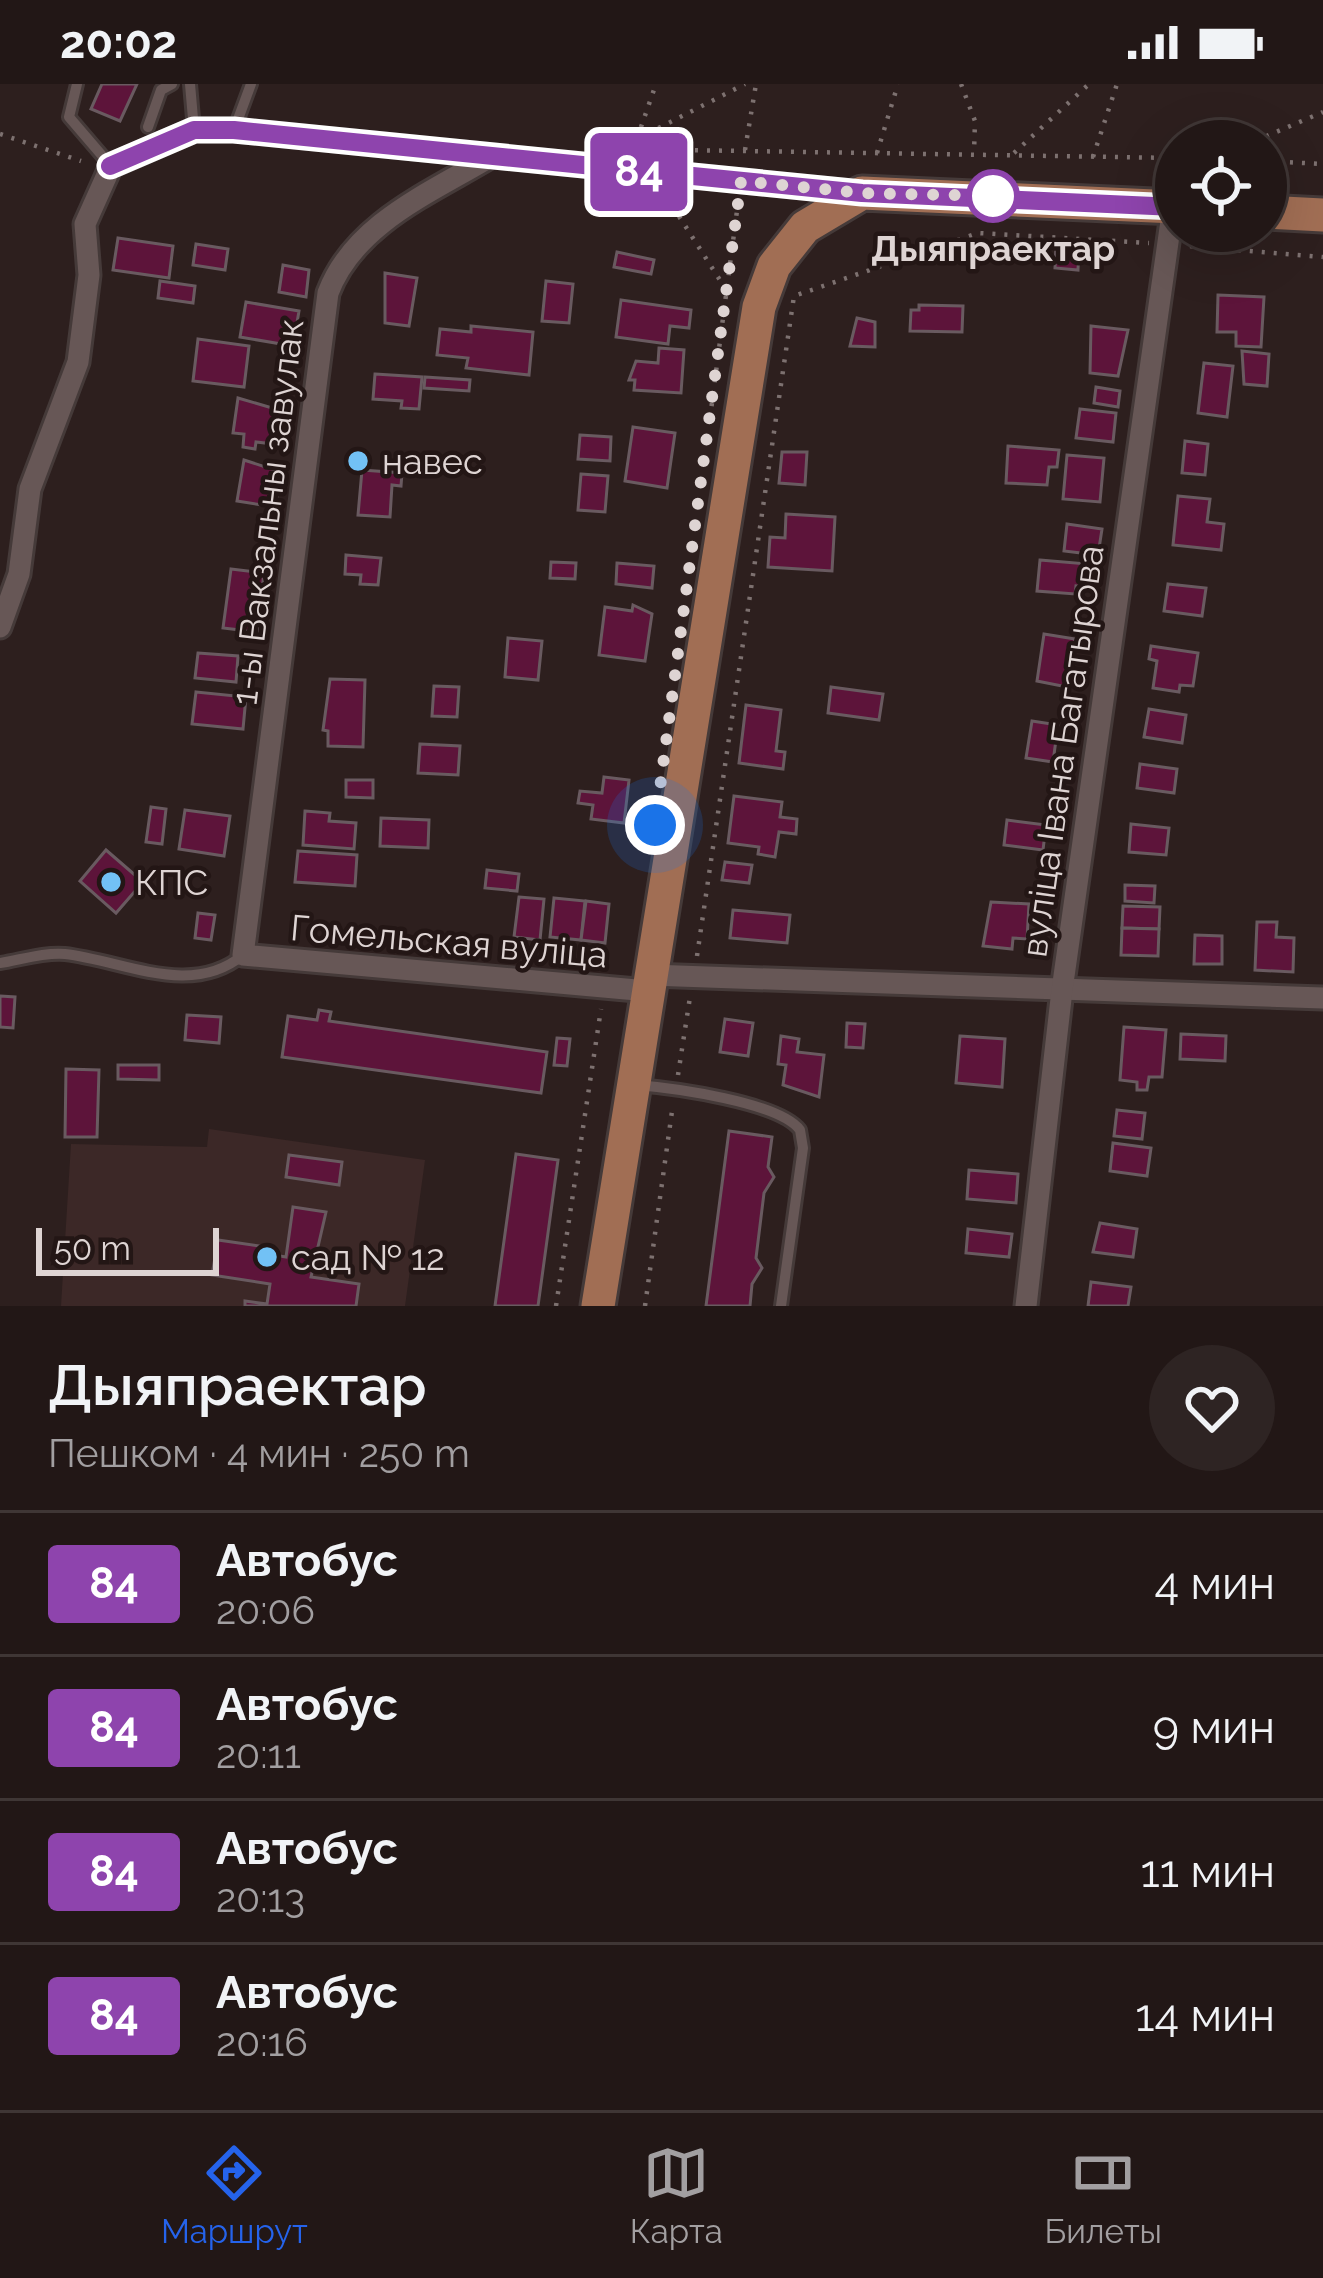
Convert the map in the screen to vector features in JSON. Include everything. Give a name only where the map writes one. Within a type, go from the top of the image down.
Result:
[{"type":"main road","points":[[598,1306],[761,294],[774,266],[805,227],[862,193],[1155,206]]},
{"type":"main road","points":[[1287,213],[1323,215]]},
{"type":"street","points":[[0,627],[19,574],[30,489],[78,362],[88,275],[85,224],[110,166],[194,130],[234,130],[862,193]]},
{"type":"street","name":"1-ы Вакзальны завулак","points":[[244,956],[328,293],[339,263],[362,240],[490,157]]},
{"type":"street","name":"вуліца Івана Багатырова","points":[[1026,1306],[1062,990],[1169,252]]},
{"type":"street","name":"Гомельская вуліца","points":[[244,956],[604,988],[694,977],[1323,998]]},
{"type":"lane","points":[[77,84],[69,117],[110,166]]},
{"type":"lane","points":[[148,127],[161,90],[172,84]]},
{"type":"lane","points":[[190,84],[194,130]]},
{"type":"lane","points":[[234,130],[250,84]]},
{"type":"lane","points":[[0,963],[60,953],[189,978],[226,969],[244,956]]},
{"type":"lane","points":[[634,1084],[675,1088],[780,1114],[800,1130],[802,1148],[781,1306]]},
{"type":"path","points":[[641,150],[633,150],[656,84]]},
{"type":"path","points":[[637,139],[745,84]]},
{"type":"path","points":[[745,151],[756,84]]},
{"type":"path","points":[[877,152],[898,84]]},
{"type":"path","points":[[961,84],[975,122],[974,153]]},
{"type":"path","points":[[1013,154],[1089,84]]},
{"type":"path","points":[[1093,157],[1117,84]]},
{"type":"path","points":[[1287,127],[1323,112]]},
{"type":"path","points":[[0,134],[31,140],[64,158],[110,166]]},
{"type":"path","points":[[680,150],[1155,158]]},
{"type":"path","points":[[1287,162],[1323,164]]},
{"type":"path","points":[[708,429],[741,181]]},
{"type":"path","points":[[658,184],[727,291]]},
{"type":"path","points":[[645,1306],[794,296],[978,233]]},
{"type":"path","points":[[556,1306],[577,1140],[604,988]]},
{"type":"shaded area","points":[[209,1129],[425,1160],[405,1306],[61,1306],[71,1144],[207,1147]]},
{"type":"building","points":[[102,84],[137,84],[120,121],[91,109]]},
{"type":"building","points":[[118,238],[173,246],[169,278],[113,270]]},
{"type":"building","points":[[196,244],[228,249],[225,270],[193,265]]},
{"type":"building","points":[[1056,246],[1079,247],[1078,270],[1055,268]]},
{"type":"building","points":[[617,252],[654,260],[651,274],[614,267]]},
{"type":"building","points":[[283,265],[309,270],[306,297],[279,292]]},
{"type":"building","points":[[385,273],[417,278],[409,326],[385,323]]},
{"type":"building","points":[[160,281],[195,286],[193,303],[158,298]]},
{"type":"building","points":[[546,281],[573,284],[569,323],[542,321]]},
{"type":"building","points":[[1218,295],[1264,297],[1261,347],[1236,346],[1236,332],[1217,332]]},
{"type":"building","points":[[621,300],[691,310],[689,328],[670,326],[668,344],[616,337]]},
{"type":"building","points":[[246,302],[299,311],[293,346],[240,337]]},
{"type":"building","points":[[919,305],[963,306],[962,332],[910,331],[911,310],[919,310]]},
{"type":"building","points":[[857,318],[875,322],[875,347],[850,346]]},
{"type":"building","points":[[471,326],[533,332],[529,375],[466,368],[468,358],[437,355],[440,329],[471,332]]},
{"type":"building","points":[[1091,326],[1128,330],[1118,376],[1090,373]]},
{"type":"building","points":[[198,339],[249,346],[244,387],[193,381]]},
{"type":"building","points":[[659,348],[684,350],[681,393],[634,390],[635,380],[629,380],[636,361],[658,363]]},
{"type":"building","points":[[1242,351],[1269,354],[1267,386],[1244,384]]},
{"type":"building","points":[[1204,363],[1233,366],[1227,417],[1198,413]]},
{"type":"building","points":[[375,374],[422,377],[419,409],[401,408],[402,401],[373,399]]},
{"type":"building","points":[[425,377],[470,380],[469,391],[424,388]]},
{"type":"building","points":[[1096,387],[1120,391],[1118,407],[1094,403]]},
{"type":"building","points":[[238,398],[286,412],[282,445],[256,442],[255,449],[243,447],[244,434],[233,433]]},
{"type":"building","points":[[1080,409],[1116,413],[1113,442],[1076,438]]},
{"type":"building","points":[[633,427],[675,433],[667,488],[625,481]]},
{"type":"building","points":[[580,435],[611,437],[610,461],[578,459]]},
{"type":"building","points":[[1185,441],[1208,444],[1205,475],[1182,473]]},
{"type":"building","points":[[1008,446],[1059,450],[1057,467],[1049,467],[1047,485],[1006,483]]},
{"type":"building","points":[[782,452],[807,452],[805,485],[779,483]]},
{"type":"building","points":[[1067,455],[1104,458],[1100,502],[1063,499]]},
{"type":"building","points":[[244,460],[281,472],[275,507],[237,501]]},
{"type":"building","points":[[362,470],[402,473],[401,486],[392,485],[390,517],[358,515]]},
{"type":"building","points":[[581,474],[608,476],[605,512],[578,510]]},
{"type":"building","points":[[1178,496],[1210,499],[1207,522],[1224,524],[1221,550],[1173,545]]},
{"type":"building","points":[[786,514],[835,517],[832,571],[768,567],[770,537],[785,538]]},
{"type":"building","points":[[1067,524],[1102,529],[1098,555],[1064,551]]},
{"type":"building","points":[[346,555],[381,558],[378,585],[360,584],[361,575],[345,574]]},
{"type":"building","points":[[1040,560],[1088,564],[1086,587],[1076,586],[1075,594],[1037,591]]},
{"type":"building","points":[[551,562],[576,563],[575,579],[550,578]]},
{"type":"building","points":[[617,563],[654,566],[652,588],[616,584]]},
{"type":"building","points":[[231,569],[264,573],[257,632],[223,628]]},
{"type":"building","points":[[1168,584],[1206,588],[1202,616],[1164,611]]},
{"type":"building","points":[[633,605],[652,614],[645,661],[599,655],[605,607],[632,611]]},
{"type":"building","points":[[1044,634],[1075,639],[1067,687],[1037,681]]},
{"type":"building","points":[[508,638],[542,641],[538,680],[505,677]]},
{"type":"building","points":[[1151,646],[1198,653],[1193,686],[1180,685],[1179,692],[1153,688],[1157,661],[1149,659]]},
{"type":"building","points":[[198,653],[238,656],[236,682],[195,678]]},
{"type":"building","points":[[330,679],[365,680],[363,747],[328,746],[328,731],[323,730]]},
{"type":"building","points":[[434,686],[459,687],[457,717],[432,716]]},
{"type":"building","points":[[831,687],[883,694],[879,720],[828,713]]},
{"type":"building","points":[[196,692],[246,697],[243,729],[192,724]]},
{"type":"building","points":[[746,705],[781,710],[776,751],[785,752],[783,769],[739,763]]},
{"type":"building","points":[[1149,709],[1186,715],[1182,743],[1144,737]]},
{"type":"building","points":[[1032,721],[1058,725],[1053,762],[1026,758]]},
{"type":"building","points":[[420,744],[460,746],[458,775],[418,773]]},
{"type":"building","points":[[1140,764],[1177,769],[1174,793],[1137,788]]},
{"type":"building","points":[[604,777],[629,780],[624,823],[591,819],[593,805],[578,803],[580,791],[602,793]]},
{"type":"building","points":[[346,780],[373,780],[373,798],[346,797]]},
{"type":"building","points":[[734,796],[782,802],[780,817],[797,819],[796,834],[779,832],[775,857],[758,854],[759,847],[728,843]]},
{"type":"building","points":[[151,807],[166,809],[162,844],[146,842]]},
{"type":"building","points":[[185,810],[230,816],[224,856],[179,849]]},
{"type":"building","points":[[305,811],[330,813],[329,821],[356,823],[354,849],[303,845]]},
{"type":"building","points":[[381,818],[429,820],[428,848],[380,846]]},
{"type":"building","points":[[1007,820],[1046,825],[1043,850],[1004,845]]},
{"type":"building","points":[[1131,824],[1169,828],[1166,855],[1129,852]]},
{"type":"building","name":"КПС","points":[[106,850],[143,882],[116,913],[80,881]]},
{"type":"building","points":[[298,851],[357,855],[355,886],[295,882]]},
{"type":"building","points":[[725,862],[752,865],[749,883],[722,880]]},
{"type":"building","points":[[487,870],[519,874],[517,891],[485,888]]},
{"type":"building","points":[[1125,885],[1155,886],[1154,903],[1125,901]]},
{"type":"building","points":[[519,897],[544,899],[540,940],[514,937]]},
{"type":"building","points":[[554,898],[585,901],[581,940],[550,937]]},
{"type":"building","points":[[586,901],[609,904],[605,943],[581,940]]},
{"type":"building","points":[[991,902],[1029,904],[1027,939],[1013,938],[1012,949],[983,946]]},
{"type":"building","points":[[1123,906],[1160,907],[1159,929],[1122,928]]},
{"type":"building","points":[[733,910],[790,915],[787,943],[730,938]]},
{"type":"building","points":[[198,913],[215,915],[211,940],[195,938]]},
{"type":"building","points":[[1257,922],[1277,922],[1276,937],[1294,938],[1293,972],[1255,970]]},
{"type":"building","points":[[1122,928],[1159,929],[1158,956],[1121,955]]},
{"type":"building","points":[[1195,935],[1222,936],[1222,964],[1194,964]]},
{"type":"building","points":[[0,996],[15,997],[13,1028],[0,1027]]},
{"type":"building","points":[[319,1010],[331,1012],[329,1021],[547,1052],[541,1093],[282,1057],[288,1016],[317,1020]]},
{"type":"building","points":[[187,1015],[221,1017],[219,1043],[185,1040]]},
{"type":"building","points":[[725,1019],[753,1023],[748,1056],[720,1052]]},
{"type":"building","points":[[847,1023],[865,1024],[863,1048],[846,1047]]},
{"type":"building","points":[[1124,1027],[1166,1030],[1162,1077],[1149,1077],[1147,1090],[1137,1090],[1137,1082],[1120,1080]]},
{"type":"building","points":[[1181,1034],[1226,1036],[1225,1061],[1180,1059]]},
{"type":"building","points":[[781,1036],[799,1039],[797,1052],[824,1055],[819,1097],[783,1085],[786,1065],[778,1064]]},
{"type":"building","points":[[960,1036],[1005,1039],[1002,1087],[956,1083]]},
{"type":"building","points":[[557,1038],[570,1039],[567,1066],[554,1065]]},
{"type":"building","points":[[118,1065],[159,1065],[159,1080],[118,1079]]},
{"type":"building","points":[[66,1069],[99,1070],[97,1137],[65,1137]]},
{"type":"building","points":[[1117,1110],[1145,1113],[1142,1139],[1114,1136]]},
{"type":"building","points":[[729,1131],[772,1137],[768,1167],[774,1177],[764,1193],[756,1258],[762,1268],[752,1284],[750,1306],[706,1306]]},
{"type":"building","points":[[1113,1143],[1151,1148],[1147,1176],[1110,1171]]},
{"type":"building","points":[[516,1154],[558,1160],[538,1306],[495,1306]]},
{"type":"building","points":[[289,1155],[342,1162],[339,1185],[286,1177]]},
{"type":"building","points":[[969,1170],[1018,1174],[1016,1203],[967,1199]]},
{"type":"building","name":"сад № 12","points":[[293,1207],[326,1212],[311,1277],[359,1284],[356,1306],[245,1306],[245,1301],[267,1304],[270,1284],[212,1275],[218,1240],[267,1247],[267,1254],[286,1257]]},
{"type":"building","points":[[1100,1223],[1137,1229],[1133,1257],[1093,1252]]},
{"type":"building","points":[[968,1229],[1012,1234],[1009,1257],[966,1253]]},
{"type":"building","points":[[1091,1282],[1131,1287],[1128,1306],[1088,1306]]},
{"type":"bus line","name":"84","points":[[110,166],[194,130],[234,130],[862,193],[1155,206]]},
{"type":"place","name":"Дыяпраектар","points":[[993,196]]},
{"type":"place","name":"навес","points":[[358,461]]},
{"type":"place","name":"КПС","points":[[111,882]]},
{"type":"place","name":"сад № 12","points":[[267,1257]]},
{"type":"route","points":[[655,825],[741,181],[862,193],[993,196]]}]
